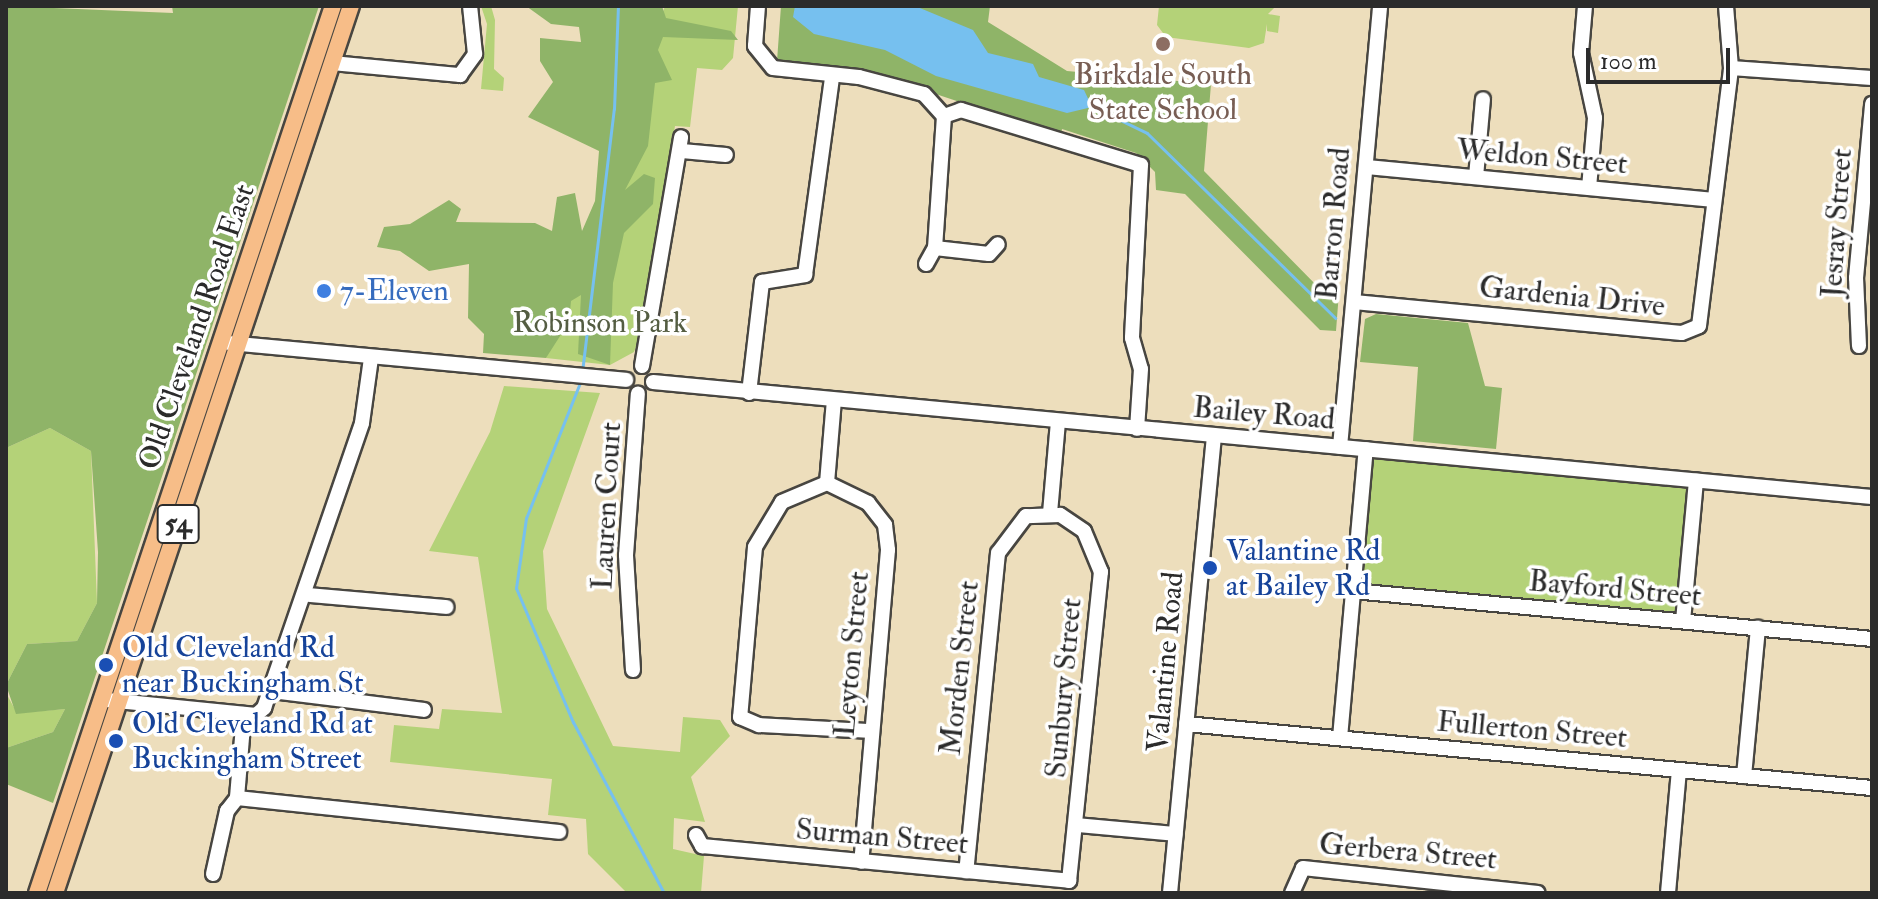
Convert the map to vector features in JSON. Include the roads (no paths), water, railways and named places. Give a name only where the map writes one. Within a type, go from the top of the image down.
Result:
[{"type":"main road","name":"Old Cleveland Road East","points":[[230,344],[333,6]]},
{"type":"main road","name":"Old Cleveland Road East","points":[[37,893],[110,700],[230,344],[351,6]]},
{"type":"main road","name":"Old Cleveland Road East","points":[[55,893],[110,700]]},
{"type":"street","points":[[332,63],[460,75],[475,54],[470,6]]},
{"type":"street","points":[[758,6],[755,46],[763,61],[924,94],[944,116],[935,248],[926,264]]},
{"type":"street","name":"Barron Road","points":[[1340,447],[1380,6]]},
{"type":"street","points":[[1585,6],[1581,53],[1595,118],[1589,188]]},
{"type":"street","name":"Gardenia Drive","points":[[1354,302],[1682,333],[1703,317],[1712,200],[1731,68],[1726,6]]},
{"type":"street","points":[[1731,68],[1872,78]]},
{"type":"street","points":[[749,393],[762,282],[805,275],[832,77]]},
{"type":"street","points":[[1476,177],[1483,99]]},
{"type":"street","name":"Jesray Street","points":[[1859,346],[1856,278],[1872,104]]},
{"type":"street","points":[[944,116],[961,110],[1141,165],[1132,338],[1141,369],[1137,429]]},
{"type":"street","points":[[626,380],[642,366],[664,206],[682,144],[726,155]]},
{"type":"street","name":"Weldon Street","points":[[1366,167],[1712,200]]},
{"type":"street","points":[[935,248],[994,255]]},
{"type":"street","points":[[230,344],[596,376],[626,380],[638,393],[653,382],[642,366]]},
{"type":"street","points":[[213,874],[227,811],[237,798],[250,714],[272,691],[309,595],[362,423],[371,358]]},
{"type":"street","name":"Bailey Road","points":[[653,382],[1872,497]]},
{"type":"street","name":"Lauren Court","points":[[633,670],[626,555],[638,393]]},
{"type":"street","points":[[834,400],[827,483],[782,502],[755,547],[740,717],[759,725],[870,731]]},
{"type":"street","points":[[1055,514],[1058,422]]},
{"type":"street","name":"Valantine Road","points":[[1170,893],[1214,436]]},
{"type":"street","points":[[1340,738],[1366,449]]},
{"type":"street","points":[[1683,621],[1696,481]]},
{"type":"street","name":"Leyton Street","points":[[827,483],[868,503],[885,525],[861,862]]},
{"type":"street","name":"Sunbury Street","points":[[1055,514],[1084,531],[1101,572],[1069,881]]},
{"type":"street","name":"Morden Street","points":[[966,871],[998,553],[1017,522],[1055,514]]},
{"type":"street","name":"Bayford Street","points":[[1353,591],[1872,639]]},
{"type":"street","points":[[309,595],[446,607]]},
{"type":"street","points":[[1744,776],[1758,628]]},
{"type":"street","points":[[272,691],[424,710]]},
{"type":"street","points":[[110,700],[250,714]]},
{"type":"street","name":"Fullerton Street","points":[[1186,724],[1872,788]]},
{"type":"street","points":[[1668,893],[1679,770]]},
{"type":"street","points":[[237,798],[559,832]]},
{"type":"street","points":[[1077,825],[1176,834]]},
{"type":"street","name":"Surman Street","points":[[696,835],[702,846],[1069,881]]},
{"type":"street","name":"Gerbera Street","points":[[1292,893],[1303,868],[1538,893]]},
{"type":"water","points":[[795,6],[915,6],[973,30],[988,53],[1033,64],[1039,77],[1084,90],[1092,107],[1067,113],[936,76],[885,50],[814,34],[793,17]]},
{"type":"waterway","points":[[582,372],[614,109],[618,6]]},
{"type":"waterway","points":[[1091,106],[1147,133],[1335,318]]},
{"type":"waterway","points":[[581,380],[526,518],[516,588],[573,722],[664,893]]},
{"type":"place","name":"Birkdale South State School","points":[[1163,44]]},
{"type":"place","name":"7-Eleven","points":[[324,291]]},
{"type":"place","name":"Valantine Rd at Bailey Rd","points":[[1210,568]]},
{"type":"place","name":"Old Cleveland Rd near Buckingham St","points":[[106,665]]},
{"type":"place","name":"Old Cleveland Rd at Buckingham Street","points":[[116,741]]},
{"type":"park label","name":"Robinson Park","points":[[600,323]]}]
